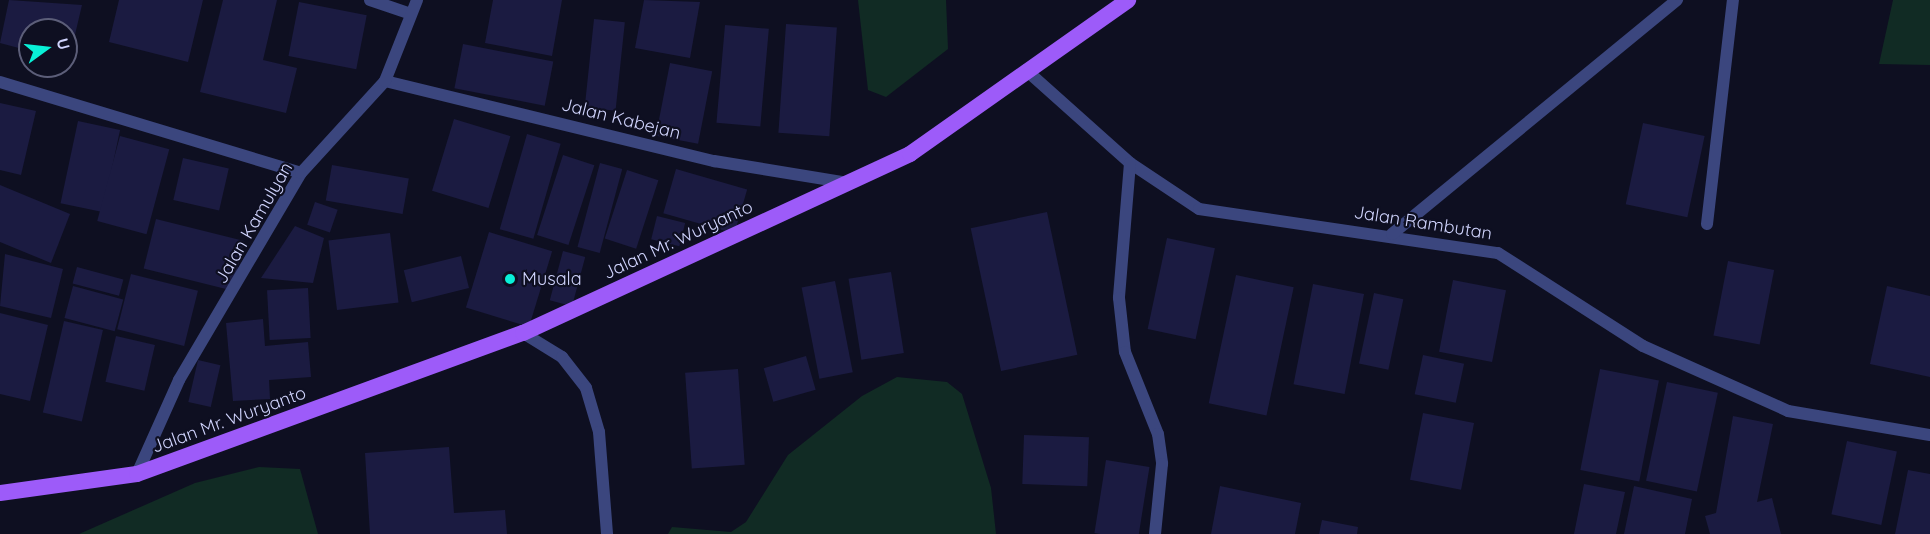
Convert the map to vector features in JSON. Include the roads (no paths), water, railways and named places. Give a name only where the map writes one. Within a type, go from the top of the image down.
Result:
[{"type":"main road","name":"Jalan Mr. Wuryanto","points":[[0,493],[137,474],[523,333],[910,154],[1128,0]]},
{"type":"street","points":[[370,0],[411,14]]},
{"type":"street","name":"Jalan Kamulyan","points":[[137,474],[179,380],[301,173],[385,81],[417,0]]},
{"type":"street","points":[[1392,234],[1677,0]]},
{"type":"street","points":[[1707,224],[1733,0]]},
{"type":"street","name":"Jalan Rambutan","points":[[1026,70],[1130,163],[1199,209],[1392,234],[1498,253],[1643,346],[1788,411],[1930,435]]},
{"type":"street","name":"Jalan Kabejan","points":[[385,81],[714,161],[850,183]]},
{"type":"street","points":[[0,82],[301,173]]},
{"type":"street","points":[[1130,163],[1119,298],[1125,352],[1158,434],[1162,464],[1155,534]]},
{"type":"street","points":[[523,333],[562,357],[586,388],[599,432],[608,534]]},
{"type":"place","name":"Musala","points":[[510,279]]}]
